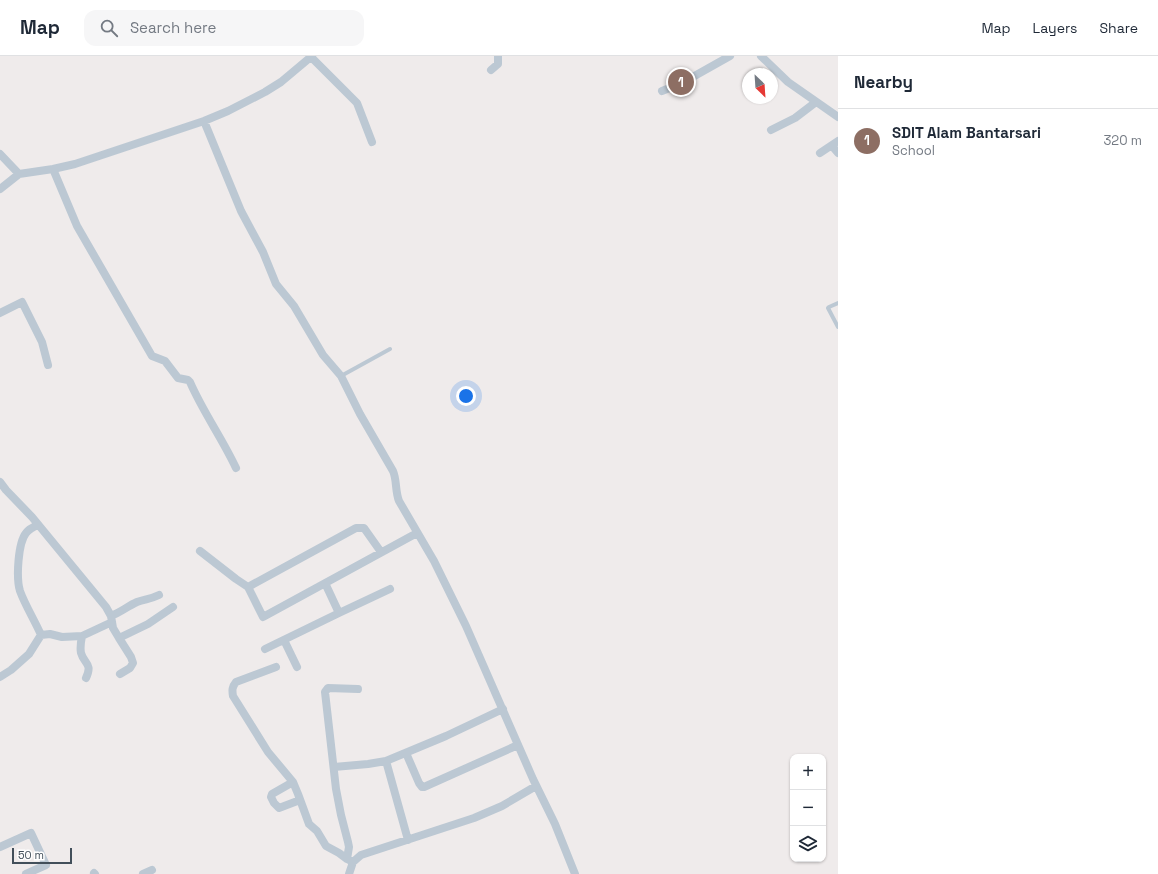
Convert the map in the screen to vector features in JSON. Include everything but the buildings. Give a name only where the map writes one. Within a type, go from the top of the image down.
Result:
[{"type":"street","points":[[0,189],[19,174],[53,169],[91,160],[204,121],[228,111],[281,82],[311,56],[357,103],[372,142]]},
{"type":"street","points":[[491,70],[498,64],[498,56]]},
{"type":"street","points":[[662,91],[682,83],[730,56]]},
{"type":"street","points":[[761,56],[788,82],[838,117]]},
{"type":"street","points":[[771,130],[796,118],[816,102]]},
{"type":"street","points":[[204,121],[241,211],[263,252],[276,284],[294,306],[320,351],[341,376],[360,414],[393,471],[398,497],[434,561],[458,609],[536,786],[555,824],[575,874]]},
{"type":"street","points":[[820,153],[835,143],[838,153]]},
{"type":"street","points":[[0,154],[19,174]]},
{"type":"street","points":[[53,169],[77,226],[152,356],[166,361],[178,378],[188,380],[190,382],[204,412],[216,430],[236,468]]},
{"type":"street","points":[[0,312],[22,302],[42,342],[48,365]]},
{"type":"street","points":[[0,482],[82,576],[90,589],[106,607],[112,619],[113,628],[131,657],[133,663],[130,668],[120,674]]},
{"type":"street","points":[[38,525],[31,528],[24,534],[19,556],[18,583],[20,592],[41,635]]},
{"type":"street","points":[[248,587],[356,528],[364,528],[381,552]]},
{"type":"street","points":[[200,551],[248,587],[263,617],[417,533]]},
{"type":"street","points":[[325,583],[340,613]]},
{"type":"street","points":[[265,649],[390,589]]},
{"type":"street","points":[[41,635],[50,634],[62,637],[82,636],[136,603],[149,600],[159,595]]},
{"type":"street","points":[[119,638],[148,624],[174,607]]},
{"type":"street","points":[[0,677],[11,670],[29,654],[41,635]]},
{"type":"street","points":[[82,636],[81,652],[89,670],[86,678]]},
{"type":"street","points":[[284,640],[297,667]]},
{"type":"street","points":[[276,667],[236,682],[233,685],[233,696],[268,752],[293,782],[308,822],[317,831],[326,846],[350,860]]},
{"type":"street","points":[[349,874],[349,847],[339,806],[325,692],[328,688],[358,689]]},
{"type":"street","points":[[334,767],[386,761],[446,736],[503,709]]},
{"type":"street","points":[[406,753],[419,783],[422,787],[424,787],[518,746]]},
{"type":"street","points":[[386,761],[408,840]]},
{"type":"street","points":[[293,782],[272,794],[271,797],[279,808],[300,800]]},
{"type":"street","points":[[350,860],[486,813],[536,786]]},
{"type":"street","points":[[0,847],[31,833],[46,865],[26,874]]},
{"type":"street","points":[[143,874],[152,870]]},
{"type":"lane","points":[[838,303],[828,308],[838,327]]},
{"type":"lane","points":[[341,376],[390,348]]},
{"type":"place","name":"SDIT Alam Bantarsari","points":[[681,82]]}]
